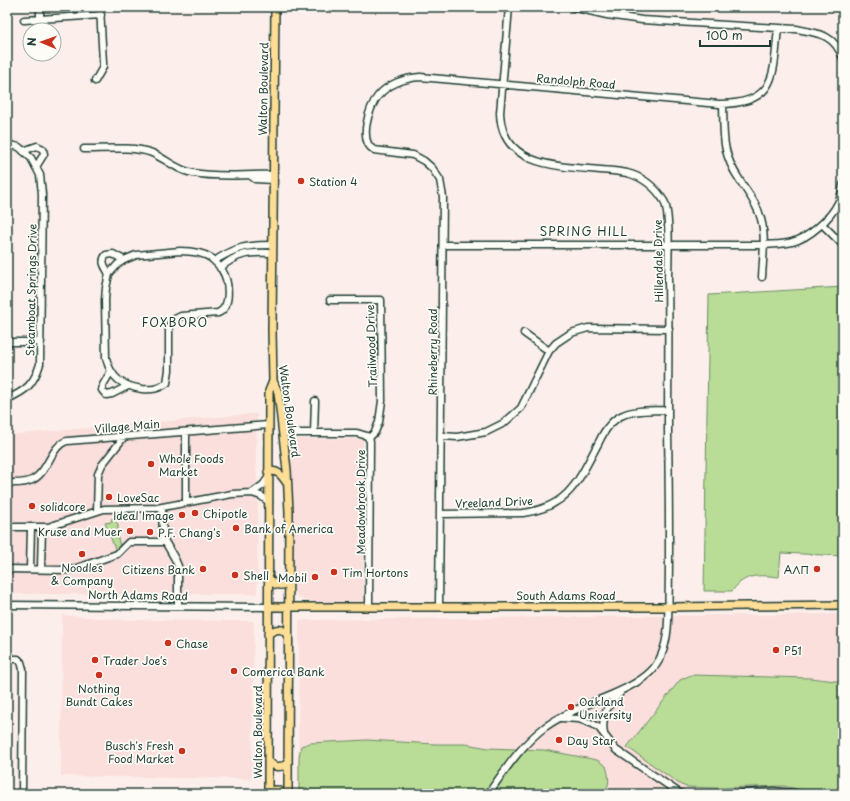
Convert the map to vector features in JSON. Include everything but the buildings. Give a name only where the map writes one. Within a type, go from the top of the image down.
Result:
[{"type":"main road","name":"Walton Boulevard","points":[[268,793],[268,475],[269,392],[273,381],[272,245],[275,7]]},
{"type":"main road","name":"Walton Boulevard","points":[[273,381],[278,392],[288,485],[288,764],[286,794]]},
{"type":"main road","points":[[269,416],[274,414],[281,418]]},
{"type":"main road","points":[[268,475],[272,471],[278,472],[288,485]]},
{"type":"main road","points":[[268,578],[272,583],[277,585],[289,583]]},
{"type":"main road","name":"South Adams Road","points":[[268,607],[669,607],[843,605]]},
{"type":"main road","points":[[268,634],[275,629],[280,629],[285,631],[288,637]]},
{"type":"main road","points":[[268,760],[277,767],[282,767],[288,764]]},
{"type":"main road","points":[[268,793],[277,790],[286,794]]},
{"type":"street","points":[[40,7],[40,18]]},
{"type":"street","points":[[95,81],[103,68],[100,7]]},
{"type":"street","name":"Hillendale Drive","points":[[509,7],[501,84],[500,124],[503,134],[512,146],[539,162],[628,174],[640,178],[650,184],[665,202],[668,224],[669,607],[667,640],[662,655],[648,675],[624,689]]},
{"type":"street","points":[[572,7],[607,15],[642,20],[796,29],[823,34],[837,46],[843,58]]},
{"type":"street","points":[[24,20],[101,14]]},
{"type":"street","name":"Randolph Road","points":[[370,148],[366,142],[370,109],[378,96],[392,84],[411,77],[723,104],[733,104],[748,100],[761,94],[766,89],[772,76],[778,28]]},
{"type":"street","points":[[723,104],[724,147],[732,167],[747,189],[759,211],[762,220],[764,245],[762,277]]},
{"type":"street","name":"Steamboat Springs Drive","points":[[7,144],[19,147],[36,166],[40,175],[42,194],[40,364],[36,375],[29,386],[7,399]]},
{"type":"street","points":[[23,151],[37,146],[43,149],[44,154],[36,166]]},
{"type":"street","name":"Rhineberry Road","points":[[370,148],[374,150],[413,154],[424,161],[432,168],[440,180],[443,197],[440,606]]},
{"type":"street","points":[[84,149],[138,150],[152,154],[190,173],[224,176],[251,176],[256,174],[273,177]]},
{"type":"street","points":[[443,245],[764,245],[792,242],[802,238],[822,224],[838,204],[843,185]]},
{"type":"street","points":[[822,224],[841,244]]},
{"type":"street","points":[[214,261],[229,251],[238,248],[252,245],[272,245]]},
{"type":"street","points":[[190,252],[210,258],[220,268],[225,278],[227,287],[227,303],[222,311],[213,314],[181,316],[173,320],[170,324],[169,370],[167,383],[162,387],[148,390],[128,386],[115,377],[108,366],[105,353],[106,288],[109,274],[124,260],[136,255],[190,252]]},
{"type":"street","points":[[220,268],[233,258],[247,253],[272,253]]},
{"type":"street","points":[[109,274],[103,264],[103,259],[106,255],[113,254],[124,260]]},
{"type":"street","name":"Trailwood Drive","points":[[330,300],[381,300],[382,401],[379,422],[375,432],[369,438]]},
{"type":"street","points":[[442,436],[457,437],[486,432],[504,423],[521,408],[549,351],[564,336],[588,328],[668,329]]},
{"type":"street","points":[[524,333],[549,351]]},
{"type":"street","points":[[7,342],[41,342]]},
{"type":"street","points":[[111,371],[102,385],[102,390],[106,395],[112,394],[128,386]]},
{"type":"street","points":[[314,433],[316,401]]},
{"type":"street","name":"Vreeland Drive","points":[[441,514],[523,512],[536,511],[550,506],[565,495],[579,480],[605,429],[615,419],[623,414],[668,410]]},
{"type":"street","name":"Village Main","points":[[7,483],[24,483],[36,478],[59,446],[64,442],[269,425]]},
{"type":"street","points":[[186,432],[186,502]]},
{"type":"street","name":"Meadowbrook Drive","points":[[283,434],[356,433],[369,438],[371,448],[369,606]]},
{"type":"street","points":[[97,511],[98,474],[102,465],[124,437]]},
{"type":"street","points":[[252,493],[262,485],[268,475]]},
{"type":"street","points":[[7,527],[48,527],[109,508],[162,507],[228,495],[252,493],[261,496],[269,502]]},
{"type":"street","points":[[162,507],[162,534],[178,566],[178,605]]},
{"type":"street","points":[[30,569],[31,527]]},
{"type":"street","points":[[42,527],[42,569]]},
{"type":"street","points":[[7,569],[68,570],[78,568],[117,554],[129,542],[165,542]]},
{"type":"street","name":"North Adams Road","points":[[7,605],[178,605],[268,607]]},
{"type":"street","points":[[7,659],[18,659],[22,662],[22,794]]},
{"type":"street","points":[[488,794],[524,746],[542,730],[559,719],[624,689]]},
{"type":"street","points":[[604,735],[603,724],[606,712],[611,702],[624,689]]},
{"type":"street","points":[[559,719],[575,718],[586,720],[596,726],[616,750],[680,794]]},
{"type":"street","points":[[731,794],[774,791],[801,794]]},
{"type":"shaded area","points":[[257,414],[257,594],[7,594],[7,435]]},
{"type":"shaded area","points":[[286,439],[363,439],[363,603],[305,601],[297,597],[294,590],[294,538]]},
{"type":"shaded area","name":"Oakland University","points":[[843,614],[843,794],[298,794],[299,620]]},
{"type":"shaded area","points":[[62,615],[124,620],[254,621],[252,779],[61,776]]},
{"type":"green space","points":[[843,287],[843,556],[781,553],[779,577],[753,576],[742,581],[732,591],[704,591],[709,295]]},
{"type":"green space","points":[[112,518],[118,524],[118,538],[120,546],[116,551],[105,523],[111,522]]},
{"type":"green space","points":[[691,675],[811,678],[843,682],[843,794],[818,794],[784,786],[716,788],[687,787],[681,785],[627,747],[680,680]]},
{"type":"green space","points":[[367,740],[435,744],[466,744],[488,748],[544,750],[597,760],[606,766],[608,784],[606,791],[603,794],[299,794],[299,757],[301,746],[310,743]]},
{"type":"place","name":"Station 4","points":[[301,181]]},
{"type":"place","name":"Whole Foods Market","points":[[151,464]]},
{"type":"place","name":"LoveSac","points":[[109,497]]},
{"type":"place","name":"solidcore","points":[[32,506]]},
{"type":"place","name":"Chipotle","points":[[195,513]]},
{"type":"place","name":"Ideal Image","points":[[182,515]]},
{"type":"place","name":"Bank of America","points":[[236,528]]},
{"type":"place","name":"Kruse and Muer","points":[[130,531]]},
{"type":"place","name":"P.F. Chang's","points":[[150,532]]},
{"type":"place","name":"Noodles & Company","points":[[82,554]]},
{"type":"place","name":"Citizens Bank","points":[[203,569]]},
{"type":"place","name":"AΛΠ","points":[[817,569]]},
{"type":"place","name":"Tim Hortons","points":[[334,572]]},
{"type":"place","name":"Shell","points":[[235,575]]},
{"type":"place","name":"Mobil","points":[[315,577]]},
{"type":"place","name":"Chase","points":[[168,643]]},
{"type":"place","name":"P51","points":[[776,650]]},
{"type":"place","name":"Trader Joe's","points":[[95,660]]},
{"type":"place","name":"Comerica Bank","points":[[234,671]]},
{"type":"place","name":"Nothing Bundt Cakes","points":[[99,675]]},
{"type":"place","name":"Oakland University","points":[[571,707]]},
{"type":"place","name":"Day Star","points":[[559,740]]},
{"type":"place","name":"Busch's Fresh Food Market","points":[[182,751]]},
{"type":"district","name":"SPRING HILL","points":[[584,231]]},
{"type":"district","name":"FOXBORO","points":[[175,322]]}]
